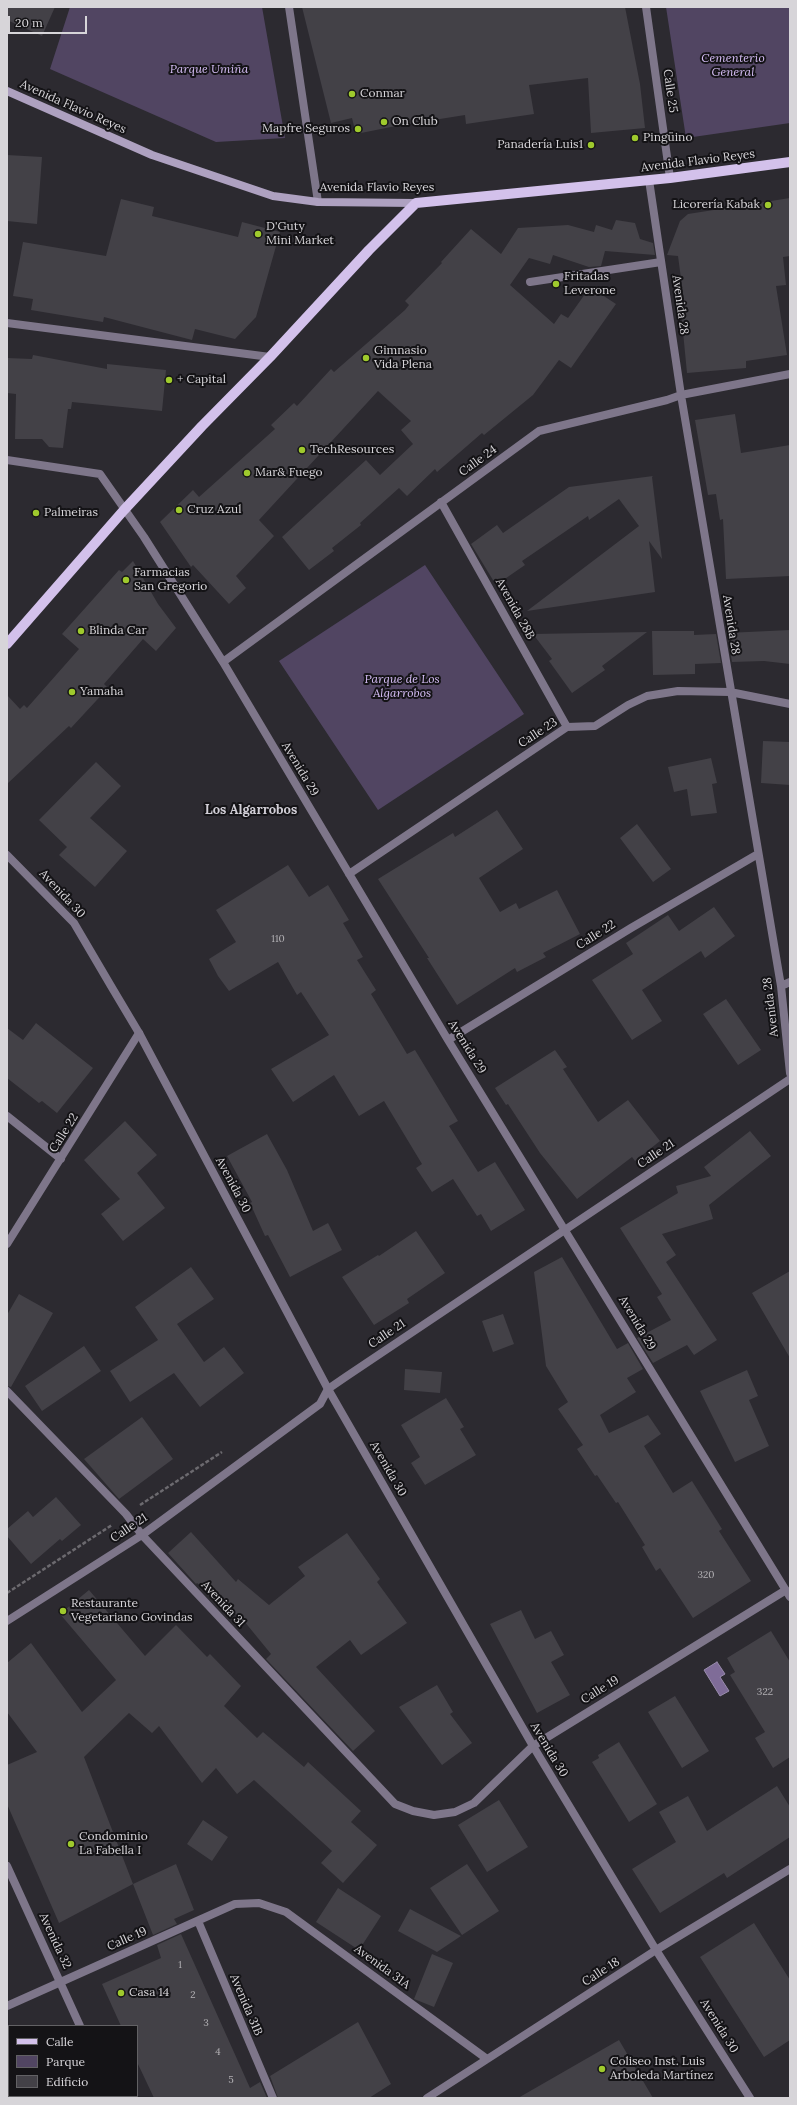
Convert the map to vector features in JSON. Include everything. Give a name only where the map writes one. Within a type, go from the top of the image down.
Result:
[{"type":"main road","name":"Avenida Flavio Reyes","points":[[7,92],[152,156],[273,196],[318,202],[416,203],[670,178],[790,162]]},
{"type":"main road","points":[[7,644],[124,510],[202,426],[270,357],[369,250],[416,203]]},
{"type":"street","points":[[289,7],[318,202]]},
{"type":"street","name":"Calle 25","points":[[646,7],[670,178]]},
{"type":"street","name":"Avenida 28","points":[[649,180],[681,395],[730,692],[781,986],[790,1073]]},
{"type":"street","points":[[530,282],[661,262]]},
{"type":"street","points":[[7,323],[270,357]]},
{"type":"street","name":"Calle 24","points":[[223,662],[539,431],[667,400],[681,395],[790,374]]},
{"type":"street","name":"Avenida 29","points":[[7,460],[100,474],[144,537],[223,662],[448,1040],[788,1594]]},
{"type":"street","name":"Avenida 28B","points":[[441,502],[567,728]]},
{"type":"street","name":"Calle 23","points":[[349,874],[567,728],[595,726],[628,705],[647,696],[678,691],[730,692],[790,704]]},
{"type":"street","name":"Calle 22","points":[[448,1040],[630,928],[758,854]]},
{"type":"street","name":"Avenida 30","points":[[7,855],[74,923],[139,1033],[328,1389],[532,1746],[656,1950],[750,2098]]},
{"type":"street","points":[[781,986],[790,982]]},
{"type":"street","name":"Calle 22","points":[[7,1244],[139,1033]]},
{"type":"street","name":"Calle 21","points":[[7,1621],[142,1535],[320,1404],[328,1389],[790,1078]]},
{"type":"street","points":[[7,1116],[61,1159]]},
{"type":"street","name":"Avenida 31","points":[[7,1391],[126,1514],[142,1535],[394,1804],[412,1811],[434,1815]]},
{"type":"street","name":"Calle 19","points":[[434,1815],[455,1812],[474,1803],[532,1746],[788,1594]]},
{"type":"street","name":"Avenida 32","points":[[7,1866],[80,2025]]},
{"type":"street","name":"Calle 18","points":[[427,2098],[656,1950],[790,1869]]},
{"type":"street","name":"Calle 19","points":[[7,2006],[234,1904],[259,1904]]},
{"type":"street","name":"Avenida 31A","points":[[259,1904],[286,1912],[487,2059]]},
{"type":"street","name":"Avenida 31B","points":[[198,1921],[273,2098]]},
{"type":"path","points":[[7,1593],[106,1530],[126,1514],[225,1450]]},
{"type":"green space","name":"Parque Umiña","points":[[70,7],[262,7],[285,138],[216,142],[50,69]]},
{"type":"green space","name":"Cementerio General","points":[[666,7],[790,7],[790,123],[686,138]]},
{"type":"green space","name":"Parque de Los Algarrobos","points":[[425,565],[524,714],[378,810],[279,661]]},
{"type":"shaded area","points":[[717,1662],[725,1674],[720,1677],[729,1691],[720,1696],[704,1670]]},
{"type":"building","points":[[7,7],[55,7],[42,36],[7,20]]},
{"type":"building","points":[[302,7],[625,7],[640,84],[645,128],[591,133],[588,78],[529,85],[534,114],[466,124],[465,115],[356,134],[352,118],[331,123]]},
{"type":"building","points":[[7,155],[42,157],[37,224],[7,221]]},
{"type":"building","points":[[790,198],[790,256],[783,257],[786,285],[776,286],[787,355],[746,361],[746,368],[687,373],[680,301],[684,301],[678,256],[667,255],[680,221],[688,214]]},
{"type":"building","points":[[121,199],[154,207],[152,216],[238,237],[242,222],[280,232],[256,317],[235,339],[195,329],[192,340],[104,317],[103,322],[31,310],[33,299],[13,296],[23,242],[106,256]]},
{"type":"building","points":[[616,220],[635,223],[640,239],[653,243],[655,255],[605,251],[601,266],[589,267],[553,255],[550,264],[529,258],[510,285],[554,324],[561,314],[568,318],[590,287],[616,304],[571,368],[559,360],[533,395],[484,435],[482,433],[437,472],[435,469],[407,496],[399,488],[360,523],[361,525],[332,548],[334,551],[309,570],[282,537],[366,460],[380,475],[413,444],[401,430],[411,421],[378,391],[259,520],[274,536],[236,576],[246,588],[229,604],[193,565],[191,567],[160,522],[193,490],[199,497],[275,429],[271,425],[294,403],[297,406],[331,369],[334,372],[405,310],[409,305],[405,301],[442,263],[441,262],[471,229],[501,254],[518,228],[568,225],[594,232],[596,225],[612,230]]},
{"type":"building","points":[[33,355],[107,369],[107,364],[166,370],[162,411],[72,402],[71,409],[68,409],[63,448],[49,447],[42,439],[15,439],[16,394],[7,393],[7,358],[32,359]]},
{"type":"building","points":[[735,414],[741,453],[790,445],[790,576],[726,579],[723,519],[720,520],[716,494],[708,495],[695,420]]},
{"type":"building","points":[[653,476],[662,559],[649,541],[655,592],[527,611],[639,526],[619,499],[589,520],[588,516],[522,561],[525,565],[496,585],[471,544],[497,525],[503,533],[569,487]]},
{"type":"building","points":[[133,561],[158,604],[176,628],[156,651],[143,639],[104,684],[108,688],[71,728],[69,726],[7,784],[7,695],[20,709],[24,705],[27,708],[79,649],[62,634],[119,570],[122,572]]},
{"type":"building","points":[[790,630],[790,664],[764,661],[732,662],[727,633]]},
{"type":"building","points":[[652,631],[694,631],[694,635],[716,634],[721,663],[695,664],[695,674],[653,675]]},
{"type":"building","points":[[647,632],[602,666],[605,670],[572,693],[549,661],[552,659],[533,634]]},
{"type":"building","points":[[763,741],[790,742],[790,785],[761,783]]},
{"type":"building","points":[[711,758],[717,783],[712,784],[717,813],[691,816],[687,789],[674,792],[668,767]]},
{"type":"building","points":[[96,762],[121,786],[90,818],[127,851],[95,887],[59,855],[67,847],[39,820]]},
{"type":"building","points":[[497,810],[523,849],[479,878],[500,912],[516,903],[519,909],[557,890],[580,934],[543,953],[546,957],[517,972],[515,968],[457,1005],[427,958],[429,958],[378,879],[453,833],[455,837]]},
{"type":"building","points":[[637,824],[671,869],[653,882],[620,838]]},
{"type":"building","points":[[288,865],[309,897],[328,885],[349,920],[343,923],[363,957],[357,960],[376,990],[371,994],[407,1054],[415,1050],[458,1121],[449,1126],[478,1172],[495,1162],[525,1210],[491,1231],[481,1214],[477,1216],[453,1179],[432,1192],[416,1168],[422,1164],[384,1101],[359,1116],[334,1075],[293,1102],[271,1069],[329,1035],[301,992],[297,995],[278,962],[229,991],[218,976],[209,959],[236,942],[216,910]]},
{"type":"building","points":[[714,907],[735,936],[705,958],[701,951],[642,990],[662,1021],[632,1040],[592,980],[633,954],[626,943],[668,915],[679,931]]},
{"type":"building","points":[[726,999],[761,1050],[738,1065],[703,1014]]},
{"type":"building","points":[[36,1023],[93,1068],[57,1113],[42,1101],[39,1103],[7,1078],[7,1028],[23,1040]]},
{"type":"building","points":[[555,1050],[567,1067],[563,1069],[598,1122],[628,1100],[660,1141],[635,1161],[632,1157],[577,1199],[540,1153],[508,1104],[506,1105],[495,1088]]},
{"type":"building","points":[[125,1121],[157,1155],[137,1173],[165,1208],[123,1241],[101,1214],[120,1199],[84,1160]]},
{"type":"building","points":[[750,1131],[771,1156],[709,1205],[713,1219],[662,1234],[676,1255],[666,1262],[717,1340],[694,1355],[687,1345],[653,1363],[637,1338],[671,1320],[657,1297],[662,1294],[620,1228],[678,1193],[676,1186],[711,1176],[704,1167]]},
{"type":"building","points":[[267,1134],[287,1170],[313,1231],[328,1223],[342,1250],[290,1277],[268,1235],[265,1236],[250,1203],[252,1202],[227,1156]]},
{"type":"building","points":[[416,1231],[445,1273],[407,1299],[409,1303],[374,1325],[342,1277],[378,1255],[379,1256]]},
{"type":"building","points":[[562,1257],[617,1349],[628,1343],[643,1369],[627,1378],[636,1392],[600,1415],[609,1433],[648,1415],[661,1434],[644,1446],[673,1493],[692,1481],[722,1529],[719,1531],[751,1581],[693,1618],[660,1568],[656,1571],[642,1547],[645,1545],[618,1502],[616,1503],[597,1475],[595,1476],[577,1449],[583,1445],[558,1409],[568,1402],[546,1366],[534,1272]]},
{"type":"building","points":[[191,1267],[214,1299],[177,1324],[204,1362],[224,1347],[244,1373],[200,1407],[174,1373],[130,1402],[110,1371],[158,1340],[135,1307]]},
{"type":"building","points":[[790,1271],[790,1358],[752,1293]]},
{"type":"building","points":[[19,1294],[53,1313],[11,1387],[7,1386],[7,1315]]},
{"type":"building","points":[[503,1314],[514,1344],[493,1352],[482,1321]]},
{"type":"building","points":[[84,1346],[101,1371],[42,1411],[25,1386]]},
{"type":"building","points":[[405,1369],[442,1372],[440,1393],[404,1390]]},
{"type":"building","points":[[747,1370],[758,1396],[749,1400],[769,1446],[735,1462],[700,1391]]},
{"type":"building","points":[[446,1398],[464,1427],[460,1429],[476,1455],[425,1485],[411,1463],[420,1457],[401,1425]]},
{"type":"building","points":[[142,1417],[173,1459],[119,1499],[84,1459]]},
{"type":"building","points":[[56,1497],[81,1525],[62,1541],[60,1539],[31,1564],[7,1536],[7,1529],[28,1511],[33,1517]]},
{"type":"building","points":[[191,1532],[236,1582],[238,1579],[269,1605],[305,1576],[298,1567],[347,1533],[380,1579],[377,1582],[407,1623],[361,1655],[350,1640],[316,1667],[375,1731],[353,1751],[266,1659],[271,1654],[244,1621],[197,1583],[196,1584],[168,1553]]},
{"type":"building","points":[[89,1590],[145,1656],[176,1625],[207,1657],[210,1654],[241,1686],[224,1706],[257,1738],[263,1732],[304,1767],[308,1762],[361,1811],[351,1822],[377,1845],[343,1883],[321,1863],[332,1851],[254,1780],[237,1794],[216,1768],[202,1783],[159,1726],[152,1733],[129,1713],[84,1757],[133,1884],[59,1923],[7,1804],[7,1765],[37,1752],[7,1712],[7,1663],[31,1643],[82,1712],[116,1680],[60,1614]]},
{"type":"building","points":[[521,1610],[535,1639],[551,1631],[564,1655],[551,1662],[570,1695],[537,1713],[490,1624]]},
{"type":"building","points":[[771,1631],[790,1662],[790,1757],[773,1768],[755,1738],[765,1732],[730,1675],[735,1672],[727,1658]]},
{"type":"building","points":[[437,1685],[453,1712],[450,1714],[472,1743],[442,1765],[399,1707]]},
{"type":"building","points":[[675,1696],[709,1751],[682,1768],[648,1712]]},
{"type":"building","points":[[619,1742],[657,1804],[629,1822],[592,1762],[599,1758],[598,1755]]},
{"type":"building","points":[[777,1786],[790,1807],[790,1837],[727,1878],[724,1873],[660,1913],[632,1869],[676,1842],[659,1812],[688,1796],[707,1831]]},
{"type":"building","points":[[499,1800],[528,1847],[487,1872],[458,1825]]},
{"type":"building","points":[[203,1820],[228,1837],[212,1861],[187,1844]]},
{"type":"building","points":[[176,1864],[194,1910],[174,1919],[177,1924],[153,1935],[133,1884]]},
{"type":"building","points":[[467,1864],[499,1911],[462,1935],[430,1888]]},
{"type":"building","points":[[338,1888],[381,1916],[359,1950],[316,1922]]},
{"type":"building","points":[[410,1909],[461,1936],[437,1952],[398,1931]]},
{"type":"building","points":[[754,1923],[790,1980],[790,2040],[764,2057],[700,1957]]},
{"type":"building","points":[[181,1934],[250,2088],[260,2082],[267,2098],[154,2098],[138,2064],[138,2025],[121,2025],[102,1984],[161,1958],[157,1945]]},
{"type":"building","points":[[432,1954],[453,1963],[434,2007],[414,1999]]},
{"type":"building","points":[[358,2022],[391,2084],[369,2098],[278,2098],[270,2076]]},
{"type":"building","name":"Coliseo Inst. Luis Arboleda Martínez","points":[[619,2040],[653,2098],[518,2098]]},
{"type":"place","name":"Conmar","points":[[352,94]]},
{"type":"place","name":"On Club","points":[[384,122]]},
{"type":"place","name":"Mapfre Seguros","points":[[358,129]]},
{"type":"place","name":"Pingüino","points":[[635,138]]},
{"type":"place","name":"Panadería Luis1","points":[[591,145]]},
{"type":"place","name":"Licorería Kabak","points":[[768,205]]},
{"type":"place","name":"D'Guty Mini Market","points":[[258,234]]},
{"type":"place","name":"Fritadas Leverone","points":[[556,284]]},
{"type":"place","name":"Gimnasio Vida Plena","points":[[366,358]]},
{"type":"place","name":"+ Capital","points":[[169,380]]},
{"type":"place","name":"TechResources","points":[[302,450]]},
{"type":"place","name":"Mar& Fuego","points":[[247,473]]},
{"type":"place","name":"Cruz Azul","points":[[179,510]]},
{"type":"place","name":"Palmeiras","points":[[36,513]]},
{"type":"place","name":"Farmacias San Gregorio","points":[[126,580]]},
{"type":"place","name":"Blinda Car","points":[[81,631]]},
{"type":"place","name":"Yamaha","points":[[72,692]]},
{"type":"place","name":"Restaurante Vegetariano Govindas","points":[[63,1611]]},
{"type":"place","name":"Condominio La Fabella I","points":[[71,1844]]},
{"type":"place","name":"Casa 14","points":[[121,1993]]},
{"type":"place","name":"Coliseo Inst. Luis Arboleda Martínez","points":[[602,2069]]},
{"type":"district","name":"Los Algarrobos","points":[[251,810]]}]
